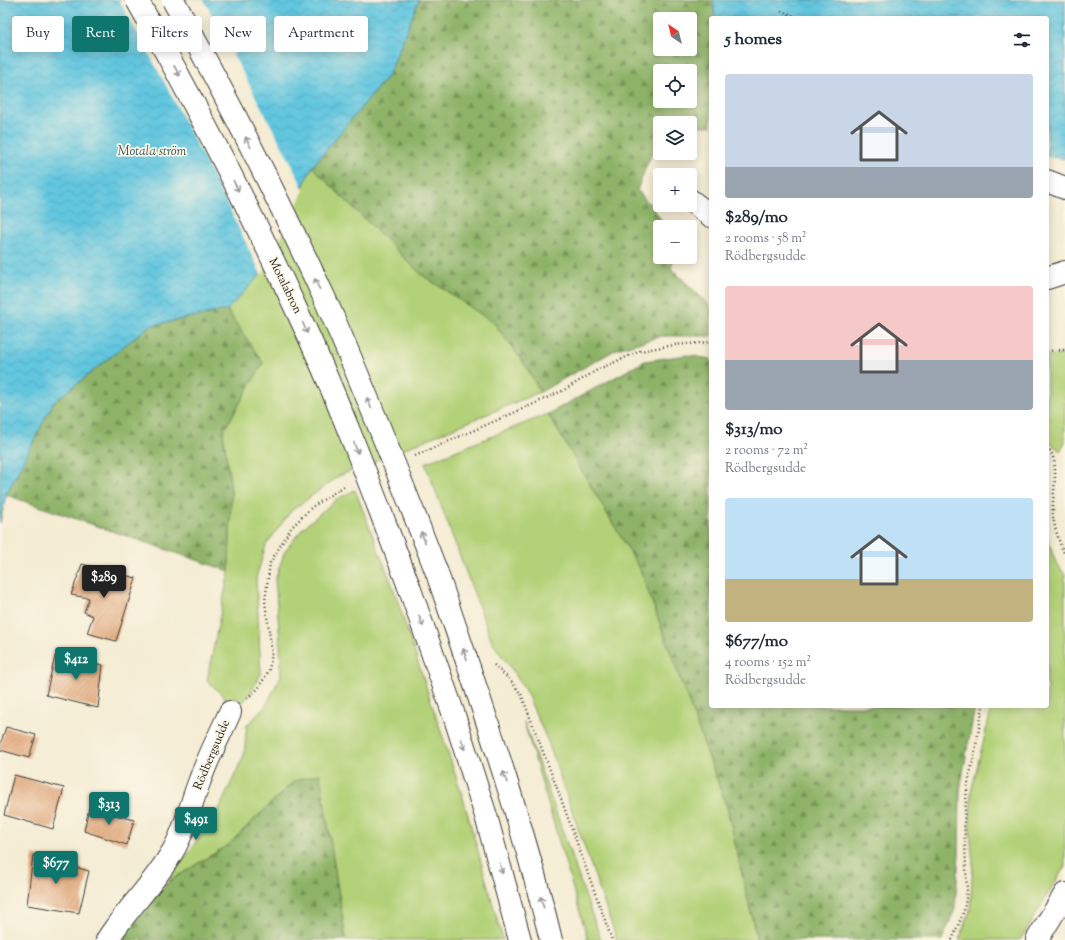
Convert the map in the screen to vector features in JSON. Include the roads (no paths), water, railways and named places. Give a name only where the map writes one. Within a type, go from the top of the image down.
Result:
[{"type":"main road","name":"Motalabron","points":[[137,0],[179,74],[236,185],[298,312],[354,444],[408,584],[454,715],[486,816],[520,940]]},
{"type":"main road","points":[[173,0],[205,58],[324,297],[382,432],[437,573],[482,706],[513,803],[551,940]]},
{"type":"main road","points":[[1049,182],[1065,188]]},
{"type":"main road","points":[[697,205],[709,214]]},
{"type":"main road","points":[[1049,277],[1065,272]]},
{"type":"main road","name":"Rödbergsudde","points":[[107,940],[125,915],[152,883],[175,848],[188,816],[200,779],[230,712]]},
{"type":"main road","points":[[1037,940],[1065,894]]},
{"type":"water","name":"Motala ström","points":[[0,0],[419,0],[389,74],[312,167],[262,273],[227,310],[149,326],[53,403],[6,495],[0,523]]},
{"type":"water","points":[[713,0],[1065,0],[1065,159],[1049,156],[1049,16],[715,16]]}]
